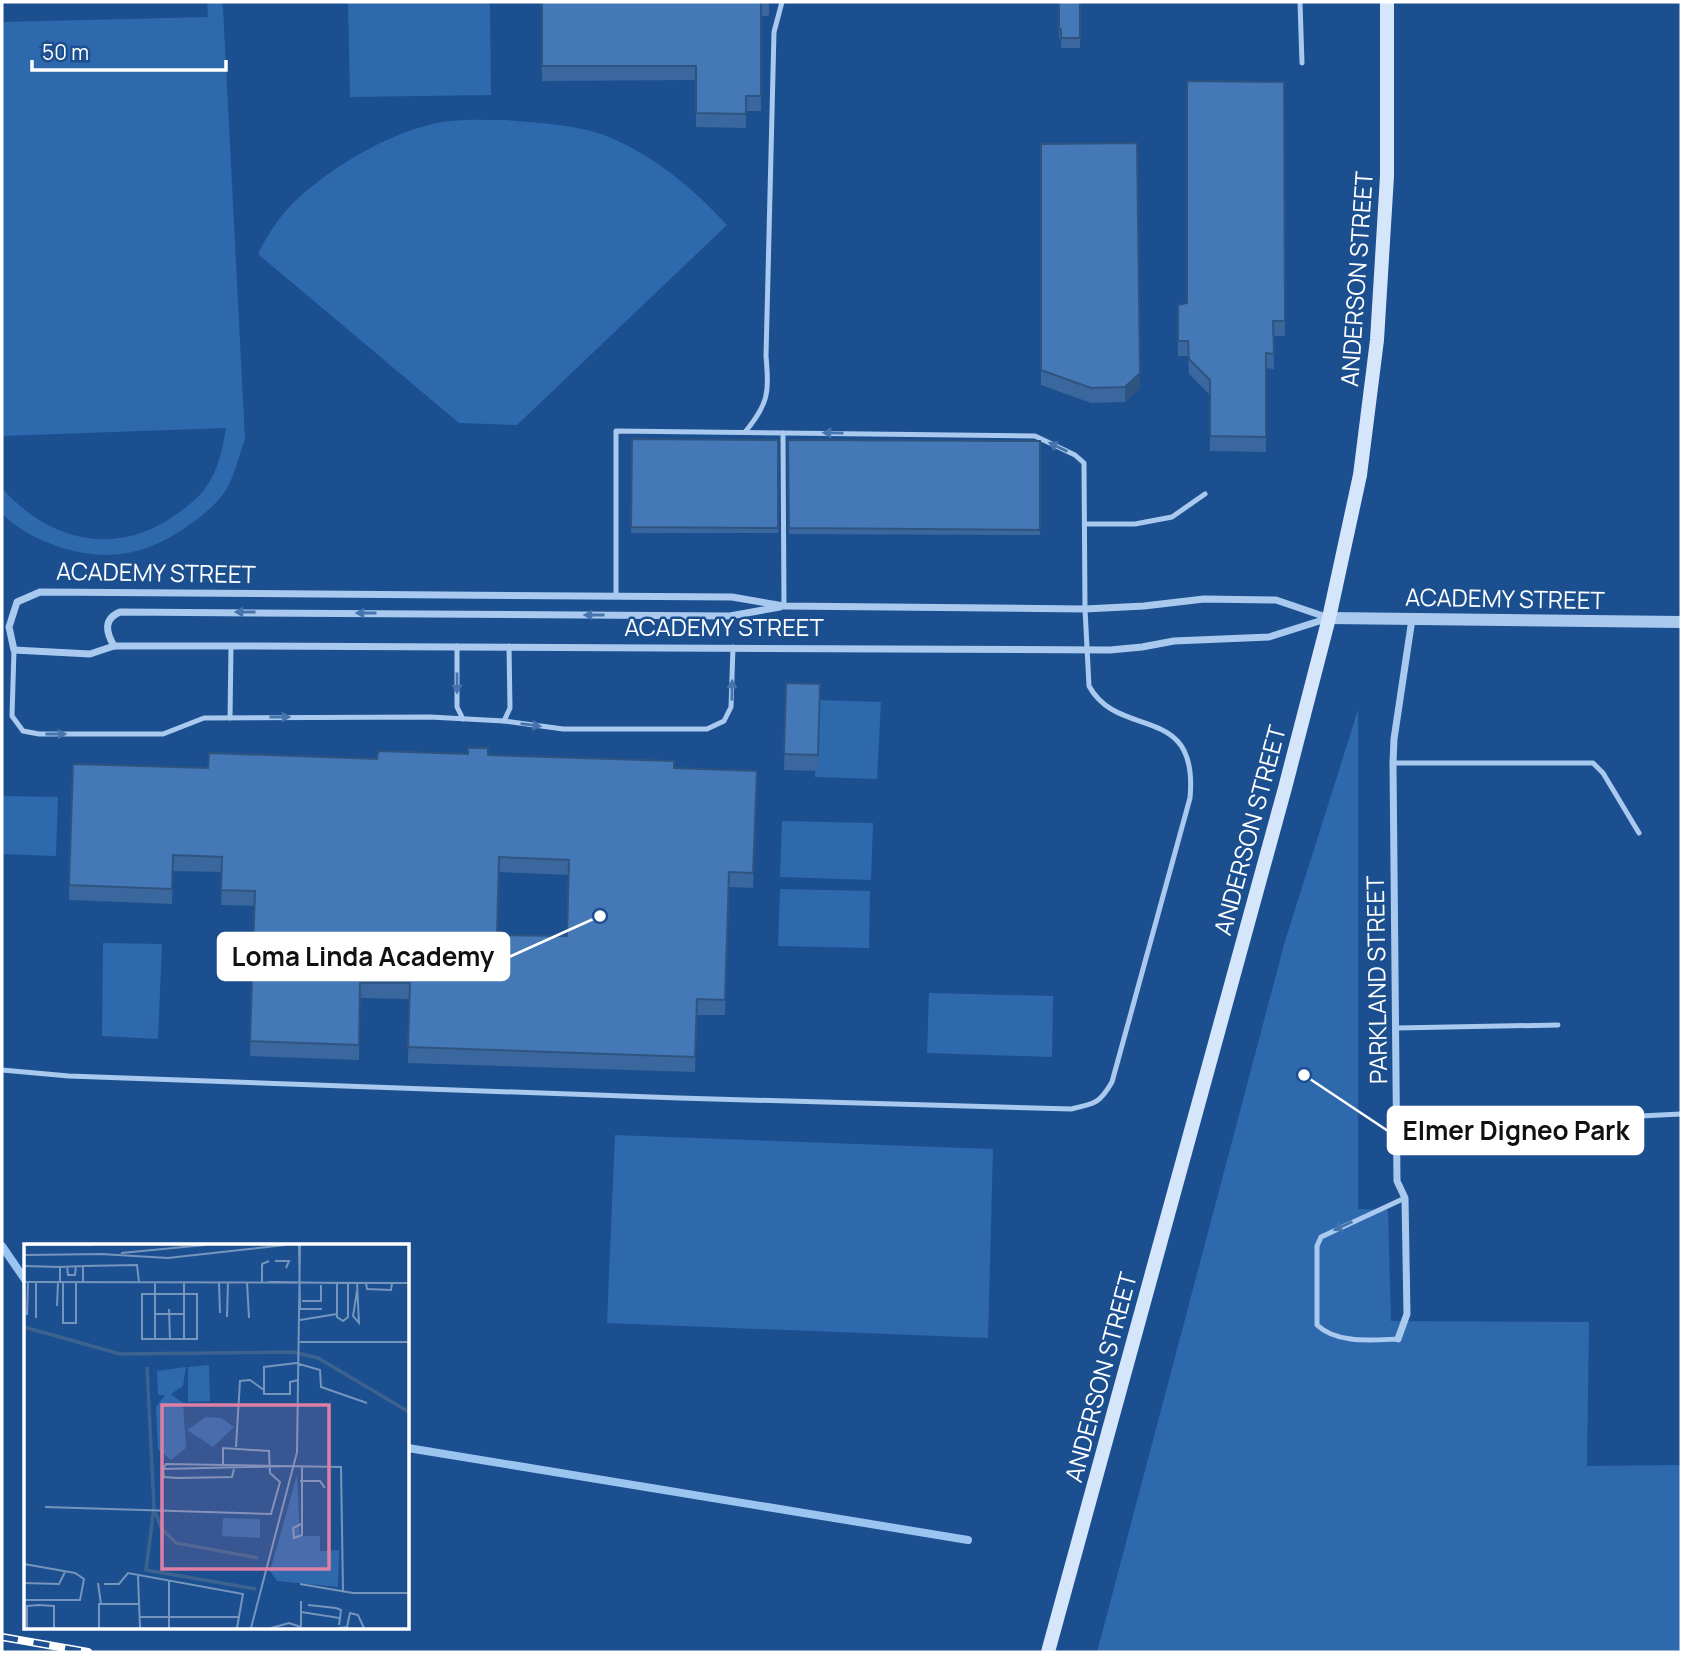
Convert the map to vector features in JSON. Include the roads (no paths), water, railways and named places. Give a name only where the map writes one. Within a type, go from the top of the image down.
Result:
[{"type":"main road","name":"ANDERSON STREET","points":[[1048,1652],[1278,814],[1329,618],[1360,475],[1377,341],[1387,176],[1387,2]]},
{"type":"street","name":"ACADEMY STREET","points":[[1329,618],[1276,600],[1204,599],[1144,606],[1085,608],[784,606],[732,597],[40,592],[17,602],[9,627],[14,650],[90,654],[114,646],[1110,650],[1174,641],[1269,637],[1329,618],[1681,622]]},
{"type":"street","name":"ACADEMY STREET","points":[[114,646],[107,634],[107,624],[111,615],[120,612],[730,616],[784,606]]},
{"type":"street","name":"PARKLAND STREET","points":[[1398,1339],[1407,1314],[1405,1198],[1397,1181],[1393,763],[1394,739],[1412,618]]},
{"type":"lane","points":[[745,432],[761,413],[769,388],[766,356],[774,32],[782,2]]},
{"type":"lane","points":[[1300,2],[1302,63]]},
{"type":"lane","points":[[2,1070],[69,1076],[1071,1109],[1093,1105],[1104,1097],[1112,1082],[1190,798],[1192,772],[1184,749],[1169,733],[1105,706],[1089,686],[1085,608],[1084,463],[1075,455],[1035,436],[616,431],[616,596]]},
{"type":"lane","points":[[783,433],[784,606]]},
{"type":"lane","points":[[1086,524],[1135,524],[1172,517],[1205,494]]},
{"type":"lane","points":[[230,718],[231,646]]},
{"type":"lane","points":[[457,646],[457,706],[463,719]]},
{"type":"lane","points":[[504,721],[510,708],[509,646]]},
{"type":"lane","points":[[14,650],[12,716],[23,731],[38,734],[163,734],[204,718],[430,717],[504,721],[564,729],[707,729],[724,721],[731,707],[733,647]]},
{"type":"lane","points":[[1393,763],[1593,763],[1603,773],[1639,833]]},
{"type":"lane","points":[[1396,1028],[1558,1025]]},
{"type":"lane","points":[[1620,1117],[1681,1114]]},
{"type":"lane","points":[[1398,1339],[1366,1340],[1328,1335],[1317,1325],[1317,1246],[1321,1237],[1405,1198]]},
{"type":"waterway","points":[[2,1246],[24,1278]]},
{"type":"waterway","points":[[410,1448],[968,1540]]},
{"type":"railway","points":[[2,1637],[88,1652]]},
{"type":"place","name":"Loma Linda Academy","points":[[600,916]]},
{"type":"place","name":"Elmer Digneo Park","points":[[1304,1075]]}]
